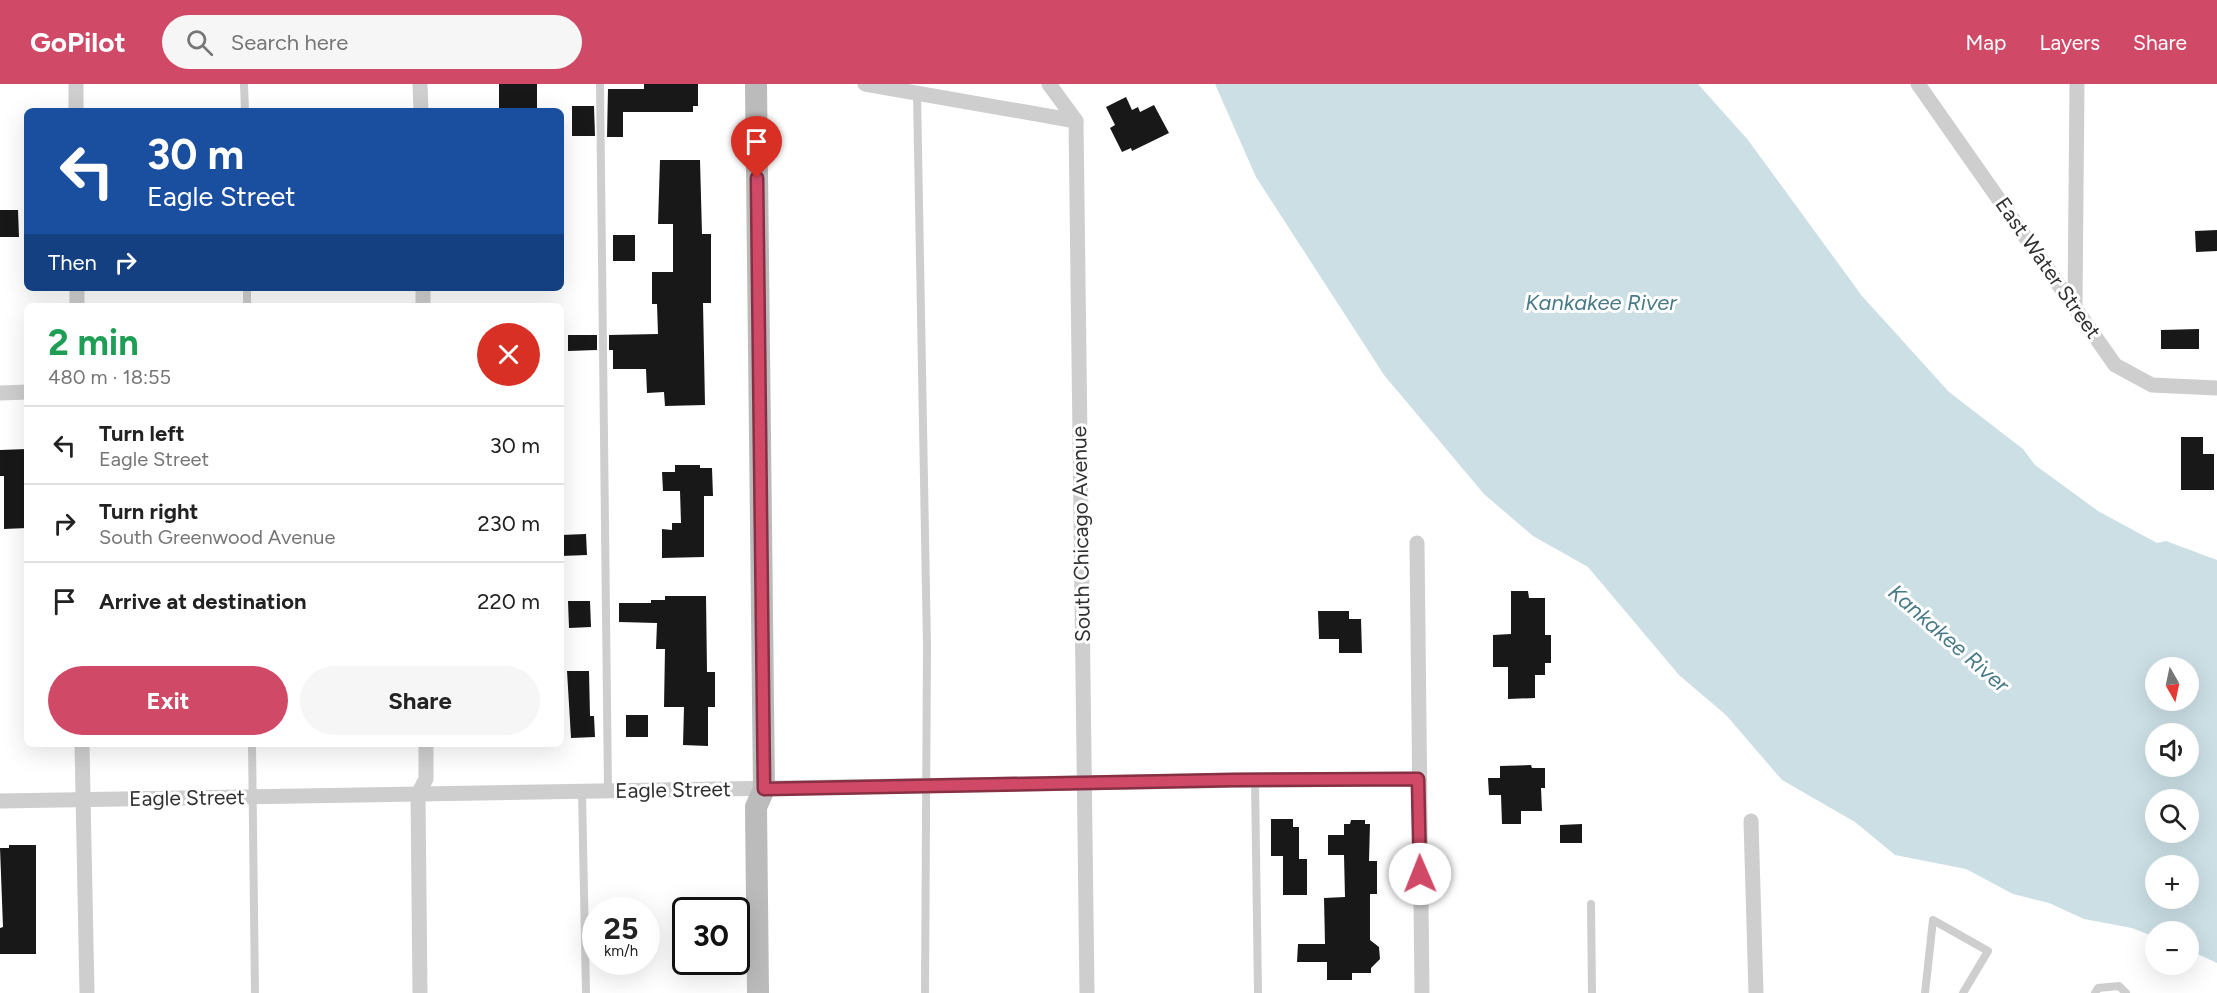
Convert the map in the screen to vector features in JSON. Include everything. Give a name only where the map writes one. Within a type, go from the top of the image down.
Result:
[{"type":"street","points":[[76,84],[76,108]]},
{"type":"street","points":[[420,84],[421,108]]},
{"type":"street","points":[[756,84],[764,789],[756,807],[758,993]]},
{"type":"street","points":[[865,84],[1076,121]]},
{"type":"street","points":[[1050,84],[1076,121]]},
{"type":"street","name":"East Water Street","points":[[1918,84],[2115,365],[2152,385],[2217,388]]},
{"type":"street","points":[[2075,305],[2077,84]]},
{"type":"street","name":"South Chicago Avenue","points":[[1076,121],[1087,993]]},
{"type":"street","points":[[0,393],[24,392]]},
{"type":"street","points":[[1417,543],[1422,993]]},
{"type":"street","points":[[82,747],[87,993]]},
{"type":"street","points":[[420,993],[418,794],[426,779],[426,747]]},
{"type":"street","name":"Eagle Street","points":[[0,801],[1418,779]]},
{"type":"street","points":[[1751,821],[1756,993]]},
{"type":"lane","points":[[244,84],[245,108]]},
{"type":"lane","points":[[600,84],[608,791]]},
{"type":"lane","points":[[917,93],[927,634],[925,993]]},
{"type":"lane","points":[[252,747],[255,993]]},
{"type":"lane","points":[[1255,780],[1258,993]]},
{"type":"lane","points":[[582,792],[586,993]]},
{"type":"lane","points":[[1591,904],[1593,993]]},
{"type":"lane","points":[[1925,993],[1933,920],[1988,951],[1964,993]]},
{"type":"lane","points":[[2095,993],[2097,988],[2119,986],[2126,993]]},
{"type":"water","name":"Kankakee River","points":[[1215,84],[1698,84],[1748,140],[1862,296],[1949,392],[2023,449],[2035,465],[2098,511],[2157,543],[2166,541],[2217,560],[2217,963],[2199,955],[2199,921],[2145,921],[2145,933],[2132,928],[2084,919],[2049,903],[2013,894],[1966,869],[1895,855],[1855,822],[1782,780],[1726,715],[1679,675],[1588,567],[1533,536],[1484,494],[1384,375],[1256,177]]},
{"type":"building","points":[[499,84],[537,84],[537,108],[499,108]]},
{"type":"building","points":[[644,84],[698,84],[698,106],[693,106],[693,112],[623,112],[623,137],[607,137],[608,89],[644,89]]},
{"type":"building","points":[[1126,97],[1132,110],[1138,107],[1140,112],[1154,105],[1169,133],[1132,151],[1131,148],[1122,152],[1110,128],[1115,125],[1106,107]]},
{"type":"building","points":[[572,106],[594,106],[595,136],[572,136]]},
{"type":"building","points":[[660,160],[700,160],[702,234],[711,234],[711,303],[703,303],[705,405],[665,406],[664,392],[647,393],[646,369],[613,369],[613,350],[609,350],[609,335],[658,334],[657,304],[652,304],[652,272],[673,272],[673,224],[658,224]]},
{"type":"building","points":[[0,210],[18,210],[19,237],[0,237]]},
{"type":"building","points":[[2217,230],[2217,251],[2196,252],[2195,231]]},
{"type":"building","points":[[613,235],[635,235],[635,261],[613,261]]},
{"type":"building","points":[[2199,329],[2199,349],[2161,349],[2161,330]]},
{"type":"building","points":[[568,335],[597,335],[597,350],[568,351]]},
{"type":"building","points":[[2181,437],[2203,437],[2203,454],[2214,454],[2214,490],[2181,490]]},
{"type":"building","points":[[24,449],[24,528],[4,529],[4,476],[0,476],[0,450]]},
{"type":"building","points":[[675,465],[700,465],[700,468],[712,468],[713,496],[704,496],[704,557],[662,558],[662,529],[672,530],[672,523],[681,523],[680,491],[663,491],[662,472],[675,472]]},
{"type":"building","points":[[586,534],[587,555],[564,556],[564,535]]},
{"type":"building","points":[[1511,591],[1528,591],[1529,598],[1545,598],[1545,635],[1551,635],[1551,663],[1545,663],[1545,675],[1535,675],[1535,698],[1508,699],[1508,667],[1493,667],[1493,635],[1511,634]]},
{"type":"building","points":[[665,596],[706,596],[707,672],[715,672],[715,707],[708,707],[708,746],[683,745],[684,707],[664,707],[665,649],[656,649],[657,623],[619,622],[619,603],[651,603],[651,600],[665,600]]},
{"type":"building","points":[[568,601],[590,601],[591,627],[569,628]]},
{"type":"building","points":[[1318,611],[1349,611],[1349,619],[1361,619],[1362,653],[1339,653],[1339,639],[1319,639]]},
{"type":"building","points":[[567,671],[589,671],[590,716],[594,716],[595,737],[571,738]]},
{"type":"building","points":[[626,715],[648,715],[648,737],[626,737]]},
{"type":"building","points":[[1531,765],[1532,768],[1545,768],[1545,788],[1541,788],[1542,811],[1521,811],[1521,824],[1502,824],[1501,795],[1489,795],[1488,778],[1500,778],[1500,766]]},
{"type":"building","points":[[1271,819],[1293,819],[1293,827],[1299,827],[1299,859],[1307,859],[1307,895],[1283,895],[1283,856],[1271,856]]},
{"type":"building","points":[[1351,820],[1365,820],[1365,824],[1370,824],[1369,861],[1377,861],[1377,894],[1370,894],[1370,940],[1379,947],[1380,959],[1371,968],[1371,973],[1352,973],[1352,980],[1327,980],[1327,962],[1297,962],[1298,944],[1325,944],[1324,898],[1345,897],[1344,855],[1328,855],[1328,835],[1344,835],[1344,824],[1350,824]]},
{"type":"building","points":[[1582,824],[1582,843],[1560,843],[1560,825]]},
{"type":"building","points":[[9,845],[36,845],[36,954],[0,954],[0,928],[3,927],[0,848],[9,848]]},
{"type":"route","points":[[757,178],[764,789],[1233,780],[1418,779],[1420,874]]}]
